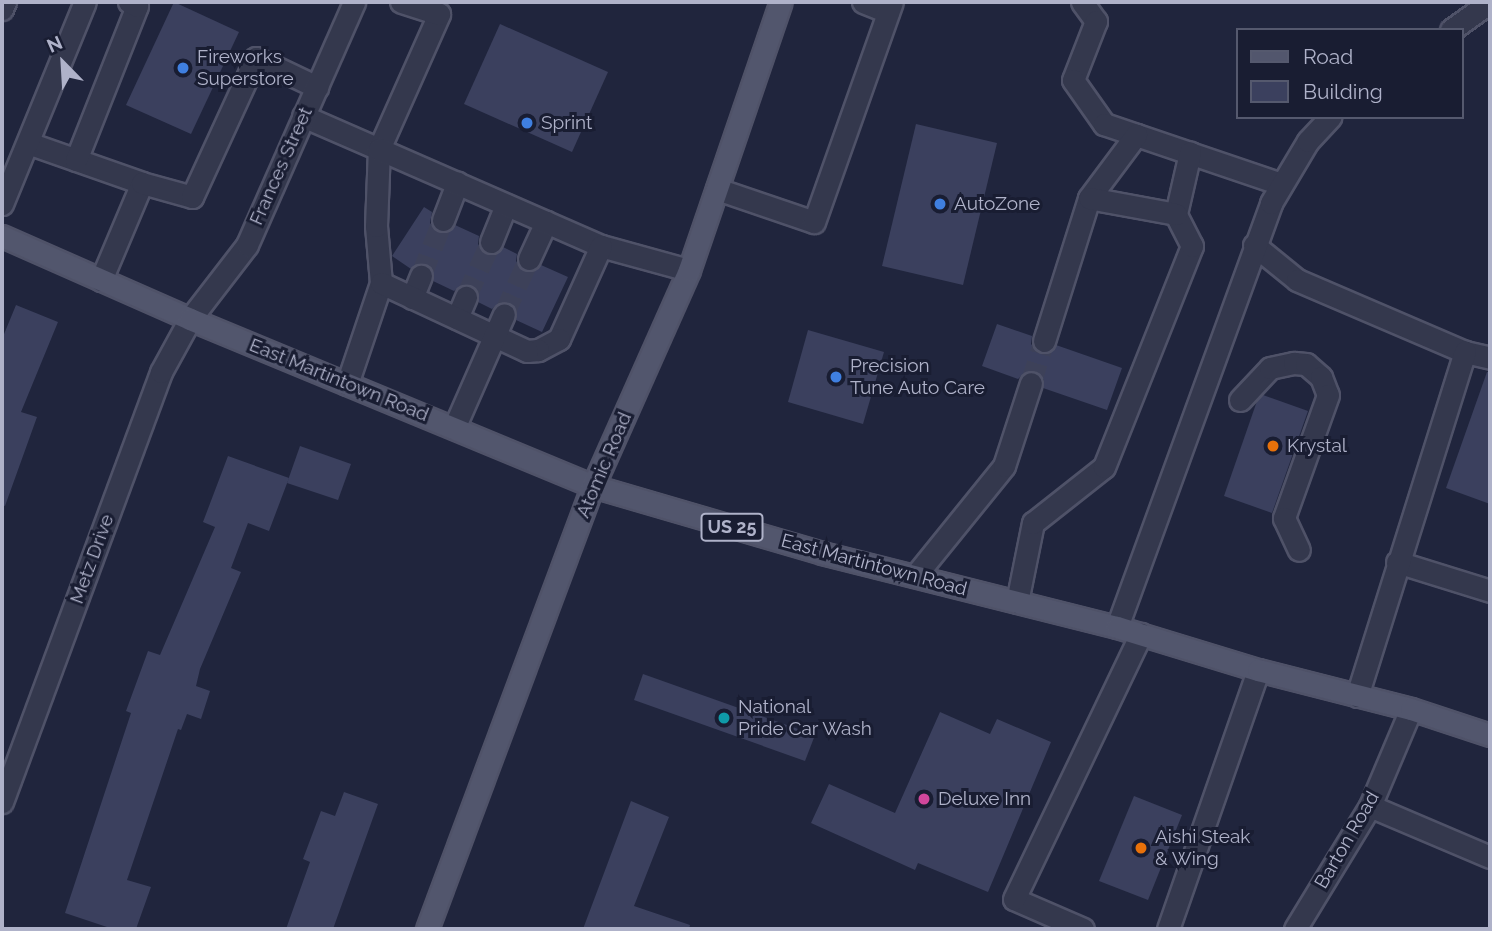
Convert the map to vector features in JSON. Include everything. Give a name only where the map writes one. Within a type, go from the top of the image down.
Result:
[{"type":"main road","name":"Atomic Road","points":[[427,929],[593,486],[689,270],[782,2]]},
{"type":"main road","name":"East Martintown Road","points":[[2,236],[190,319],[593,486],[821,553],[1117,627],[1258,670],[1411,709],[1490,735]]},
{"type":"street","points":[[2,9],[5,2]]},
{"type":"street","points":[[2,204],[85,2]]},
{"type":"street","points":[[76,160],[136,6],[129,2]]},
{"type":"street","name":"Frances Street","points":[[190,319],[247,245],[354,2]]},
{"type":"street","points":[[347,384],[381,283],[376,226],[379,149],[439,14],[401,2]]},
{"type":"street","points":[[717,189],[814,222],[890,7],[863,2]]},
{"type":"street","points":[[1082,2],[1096,21],[1073,80],[1104,124],[1281,184]]},
{"type":"street","points":[[1454,28],[1490,2]]},
{"type":"street","points":[[28,143],[142,183],[192,197],[256,58],[317,87]]},
{"type":"street","points":[[303,116],[601,246],[689,270]]},
{"type":"street","points":[[1117,627],[1254,246],[1281,184],[1308,141],[1328,119]]},
{"type":"street","points":[[1044,341],[1089,198],[1136,135]]},
{"type":"street","points":[[1017,602],[1032,523],[1104,467],[1192,246],[1176,214],[1190,153]]},
{"type":"street","points":[[101,280],[142,183]]},
{"type":"street","points":[[443,220],[457,183]]},
{"type":"street","points":[[1089,198],[1176,214]]},
{"type":"street","points":[[491,242],[506,205]]},
{"type":"street","points":[[529,259],[546,222]]},
{"type":"street","points":[[381,283],[527,351],[538,350],[559,339],[601,246]]},
{"type":"street","points":[[1254,246],[1297,280],[1465,352],[1490,358]]},
{"type":"street","points":[[412,298],[421,276]]},
{"type":"street","points":[[457,318],[466,297]]},
{"type":"street","points":[[454,428],[504,314]]},
{"type":"street","name":"Metz Drive","points":[[2,802],[161,372],[190,319]]},
{"type":"street","points":[[1357,696],[1465,352]]},
{"type":"street","points":[[1240,400],[1270,368],[1294,363],[1307,364],[1321,377],[1325,386],[1328,395],[1284,517],[1299,550]]},
{"type":"street","points":[[915,576],[1004,466],[1031,383]]},
{"type":"street","points":[[1397,562],[1490,591]]},
{"type":"street","points":[[1083,929],[1014,899],[1141,634]]},
{"type":"street","points":[[1168,929],[1258,670]]},
{"type":"street","name":"Barton Road","points":[[1294,929],[1370,806],[1411,709]]},
{"type":"street","points":[[1370,806],[1490,857]]},
{"type":"building","name":"Fireworks Superstore","points":[[174,2],[239,32],[191,134],[126,105]]},
{"type":"building","points":[[500,24],[608,72],[572,152],[464,104]]},
{"type":"building","name":"AutoZone","points":[[916,124],[997,143],[963,285],[882,266]]},
{"type":"building","points":[[424,207],[432,212],[430,223],[438,232],[446,233],[455,225],[479,236],[478,244],[485,254],[493,255],[503,247],[517,254],[516,261],[523,271],[531,272],[541,265],[568,277],[542,332],[516,320],[517,312],[510,302],[502,301],[492,309],[478,302],[479,295],[472,285],[464,284],[454,291],[433,281],[434,274],[427,264],[419,263],[411,269],[392,256]]},
{"type":"building","points":[[16,305],[58,322],[21,412],[37,417],[5,506],[2,505],[2,339]]},
{"type":"building","points":[[997,324],[1032,336],[1031,344],[1039,353],[1047,354],[1056,345],[1122,368],[1107,410],[1043,388],[1044,380],[1036,371],[1028,370],[1018,379],[982,366]]},
{"type":"building","name":"Precision Tune Auto Care","points":[[808,330],[884,352],[863,424],[788,402]]},
{"type":"building","points":[[1487,372],[1490,372],[1490,504],[1446,488]]},
{"type":"building","points":[[1263,395],[1308,411],[1272,513],[1224,496],[1257,401]]},
{"type":"building","points":[[300,446],[351,464],[338,500],[287,483]]},
{"type":"building","points":[[228,456],[289,478],[269,531],[248,523],[231,568],[241,572],[200,669],[196,686],[210,691],[201,719],[187,714],[181,730],[178,729],[127,880],[151,887],[136,929],[113,929],[65,913],[131,713],[126,711],[148,651],[160,655],[215,527],[203,522]]},
{"type":"building","name":"National Pride Car Wash","points":[[643,674],[815,735],[805,761],[634,700]]},
{"type":"building","points":[[940,712],[990,734],[997,719],[1051,742],[988,892],[918,863],[915,870],[811,823],[829,784],[895,813]]},
{"type":"building","points":[[344,792],[378,804],[333,929],[286,929],[310,862],[303,859],[321,811],[335,816]]},
{"type":"building","name":"Aishi Steak & Wing","points":[[1134,796],[1182,815],[1148,900],[1099,881]]},
{"type":"building","points":[[631,801],[669,817],[634,906],[690,925],[689,929],[583,929]]},
{"type":"tunnel","points":[[421,276],[443,220]]},
{"type":"tunnel","points":[[466,297],[491,242]]},
{"type":"tunnel","points":[[504,314],[529,259]]},
{"type":"tunnel","points":[[1031,383],[1044,341]]},
{"type":"place","name":"Fireworks Superstore","points":[[183,68]]},
{"type":"place","name":"Sprint","points":[[527,123]]},
{"type":"place","name":"AutoZone","points":[[940,204]]},
{"type":"place","name":"Precision Tune Auto Care","points":[[836,377]]},
{"type":"place","name":"Krystal","points":[[1273,446]]},
{"type":"place","name":"National Pride Car Wash","points":[[724,718]]},
{"type":"place","name":"Deluxe Inn","points":[[924,799]]},
{"type":"place","name":"Aishi Steak & Wing","points":[[1141,848]]}]
